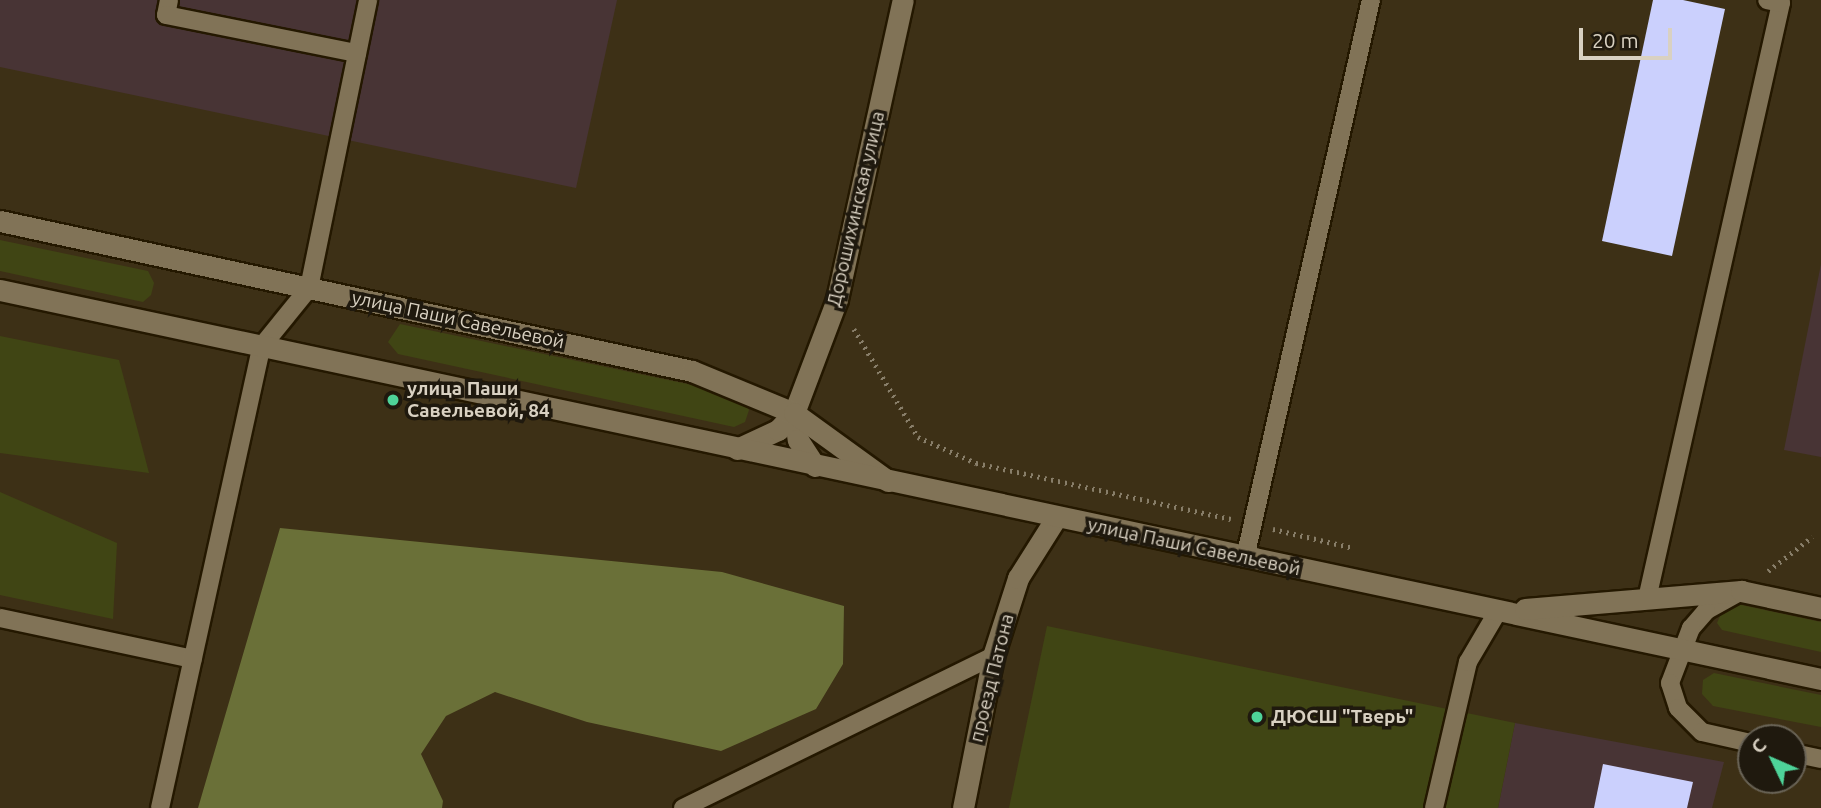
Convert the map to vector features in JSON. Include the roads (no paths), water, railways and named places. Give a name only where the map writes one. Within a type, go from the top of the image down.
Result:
[{"type":"street","name":"Дорошихинская улица","points":[[794,413],[837,299],[903,0]]},
{"type":"street","name":"улица Паши Савельевой","points":[[0,221],[692,371],[794,413],[837,440],[890,482]]},
{"type":"street","name":"улица Паши Савельевой","points":[[0,290],[1056,518],[1821,679]]},
{"type":"street","points":[[737,449],[778,430],[794,413]]},
{"type":"street","points":[[794,413],[797,440],[815,466]]},
{"type":"street","name":"проезд Патона","points":[[962,808],[993,656],[1018,578],[1056,518]]},
{"type":"street","name":"улица Паши Савельевой","points":[[1498,611],[1741,591],[1821,608]]},
{"type":"lane","points":[[169,0],[166,15],[357,53]]},
{"type":"lane","points":[[160,808],[261,346],[309,288],[368,0]]},
{"type":"lane","points":[[1245,558],[1371,0]]},
{"type":"lane","points":[[1647,599],[1782,3],[1767,0]]},
{"type":"lane","points":[[1737,740],[1702,732],[1678,708],[1670,683],[1679,649],[1706,611],[1741,591]]},
{"type":"lane","points":[[1434,808],[1468,662],[1498,611]]},
{"type":"lane","points":[[0,618],[193,659]]},
{"type":"lane","points":[[683,808],[993,656]]},
{"type":"place","name":"улица Паши Савельевой, 84","points":[[393,400]]},
{"type":"place","name":"ДЮСШ \"Тверь\"","points":[[1257,717]]}]
